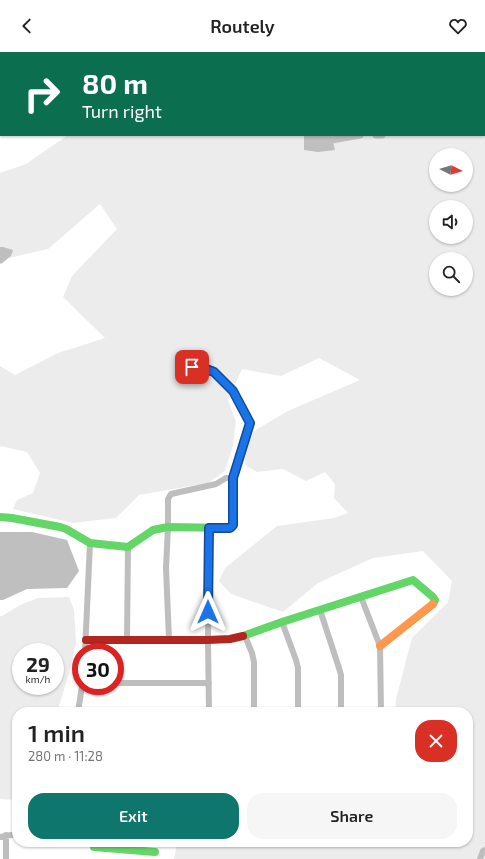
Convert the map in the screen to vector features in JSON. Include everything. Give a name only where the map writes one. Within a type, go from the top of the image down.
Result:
[{"type":"street","points":[[0,517],[60,527],[90,543],[128,547],[153,530],[168,527],[230,528],[233,525],[233,478],[250,423],[233,391],[214,372],[201,367],[182,367]]},
{"type":"street","points":[[169,639],[166,568],[168,499],[171,494],[216,484],[226,478],[233,478]]},
{"type":"street","points":[[209,528],[209,707]]},
{"type":"street","points":[[86,643],[90,543]]},
{"type":"street","points":[[127,639],[128,547]]},
{"type":"street","points":[[86,640],[230,639],[245,636],[282,622],[413,580],[433,597],[435,600],[433,605],[380,646]]},
{"type":"street","points":[[361,597],[380,646],[381,707]]},
{"type":"street","points":[[320,610],[341,675],[341,707]]},
{"type":"street","points":[[282,622],[298,668],[298,707]]},
{"type":"street","points":[[245,636],[254,662],[254,707]]},
{"type":"street","points":[[124,683],[209,683]]},
{"type":"street","points":[[79,707],[81,695]]},
{"type":"street","points":[[3,836],[6,859]]},
{"type":"street","points":[[94,847],[155,852]]},
{"type":"street","points":[[480,859],[483,851],[485,850]]},
{"type":"shaded area","points":[[67,136],[485,136],[485,859],[174,859],[176,847],[473,847],[473,707],[395,707],[396,699],[412,638],[448,602],[452,581],[423,551],[373,558],[318,583],[283,612],[231,594],[219,581],[225,568],[277,526],[334,518],[348,513],[334,498],[335,484],[325,472],[306,481],[283,469],[257,472],[245,465],[246,448],[254,431],[288,411],[360,380],[319,358],[281,376],[242,369],[228,400],[236,422],[233,445],[225,471],[208,483],[139,495],[116,518],[73,523],[13,509],[17,500],[33,493],[40,473],[27,452],[0,447],[0,366],[15,375],[58,353],[105,338],[63,297],[72,276],[117,229],[100,204],[48,249],[0,260],[0,173],[26,164]]},
{"type":"shaded area","points":[[304,136],[331,136],[335,150],[318,152],[304,150]]},
{"type":"shaded area","points":[[0,247],[13,250],[11,256],[1,264],[0,263]]},
{"type":"shaded area","points":[[0,532],[32,532],[67,540],[79,571],[67,588],[27,589],[0,600]]},
{"type":"shaded area","points":[[69,597],[74,610],[76,643],[72,643],[72,661],[64,690],[64,643],[12,643],[12,695],[62,695],[59,707],[12,707],[12,800],[0,799],[0,616],[20,605],[38,598]]},
{"type":"waterway","points":[[332,140],[354,136]]},
{"type":"traffic: fast","points":[[0,517],[60,527],[90,543],[128,547],[153,530],[168,527],[230,528],[233,525],[233,478],[250,423],[248,419]]},
{"type":"traffic: fast","points":[[243,636],[413,580],[433,597],[435,600],[433,604]]},
{"type":"traffic: fast","points":[[94,847],[155,852]]},
{"type":"traffic: slow","points":[[182,367],[201,367],[214,372],[233,391],[248,419]]},
{"type":"traffic: slow","points":[[380,646],[433,604]]},
{"type":"traffic: jam","points":[[86,640],[208,640],[230,639],[243,636]]},
{"type":"route","points":[[192,367],[201,367],[214,372],[233,391],[250,423],[233,478],[233,525],[230,528],[209,528],[208,612]]}]
